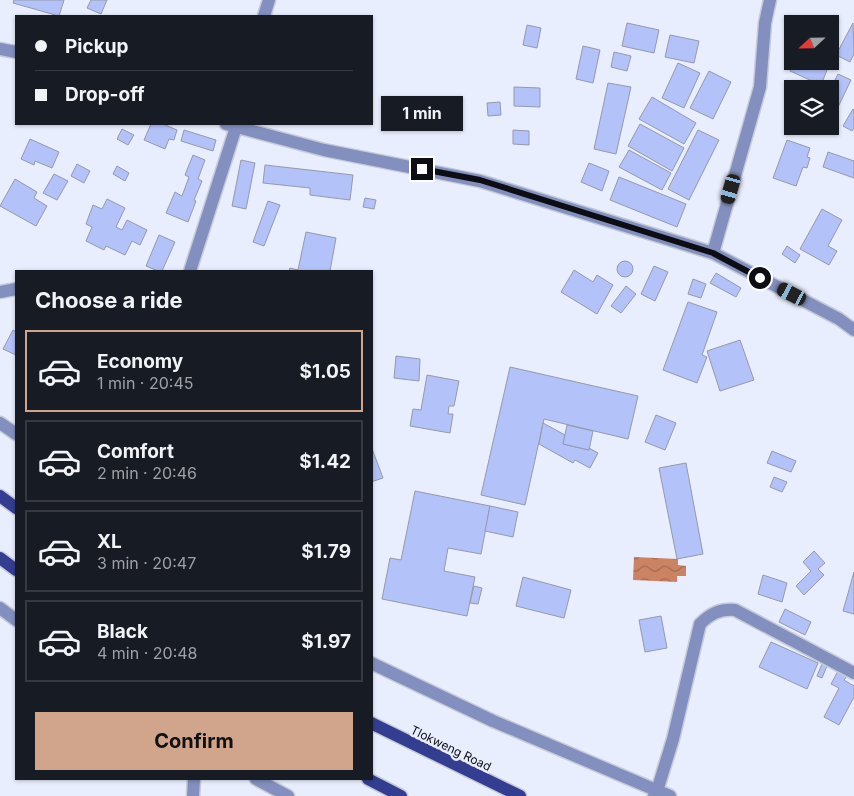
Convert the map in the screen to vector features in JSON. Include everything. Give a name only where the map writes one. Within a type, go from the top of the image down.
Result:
[{"type":"main road","points":[[0,496],[15,507]]},
{"type":"main road","points":[[0,558],[15,569]]},
{"type":"main road","name":"Tlokweng Road","points":[[373,724],[520,796]]},
{"type":"main road","points":[[370,780],[401,796]]},
{"type":"street","points":[[264,15],[268,0]]},
{"type":"street","points":[[713,253],[760,87],[765,23],[770,0]]},
{"type":"street","points":[[0,49],[15,52]]},
{"type":"street","points":[[190,270],[233,125],[324,150],[480,180],[713,253],[840,319],[854,330]]},
{"type":"street","points":[[0,292],[15,289]]},
{"type":"street","points":[[0,422],[15,433]]},
{"type":"street","points":[[0,608],[15,619]]},
{"type":"street","points":[[656,794],[673,739],[700,624],[707,617],[726,609],[735,610],[854,673]]},
{"type":"street","points":[[373,665],[656,794],[670,796]]},
{"type":"street","points":[[193,796],[194,780]]},
{"type":"street","points":[[258,780],[288,796]]},
{"type":"water","points":[[634,557],[678,559],[678,565],[686,566],[686,576],[677,576],[677,582],[633,580]]},
{"type":"building","points":[[14,0],[64,0],[59,15],[13,3]]},
{"type":"building","points":[[91,0],[107,0],[101,14],[87,8]]},
{"type":"building","points":[[627,23],[659,30],[654,53],[622,46]]},
{"type":"building","points":[[853,23],[854,54],[850,62],[839,56],[839,49]]},
{"type":"building","points":[[527,25],[541,28],[537,48],[523,45]]},
{"type":"building","points":[[670,35],[699,41],[694,63],[665,57]]},
{"type":"building","points":[[583,46],[600,50],[593,83],[576,79]]},
{"type":"building","points":[[614,52],[631,56],[627,71],[611,67]]},
{"type":"building","points":[[678,63],[700,73],[684,108],[662,98]]},
{"type":"building","points":[[827,70],[823,80],[810,80],[790,71]]},
{"type":"building","points":[[709,71],[731,82],[713,119],[690,108]]},
{"type":"building","points":[[838,74],[851,80],[839,105],[839,80],[835,80]]},
{"type":"building","points":[[608,83],[631,87],[616,154],[594,149]]},
{"type":"building","points":[[514,87],[540,88],[540,107],[514,106]]},
{"type":"building","points":[[652,97],[696,123],[684,144],[639,119]]},
{"type":"building","points":[[500,102],[501,115],[488,116],[487,103]]},
{"type":"building","points":[[853,109],[854,128],[852,131],[843,126]]},
{"type":"building","points":[[640,124],[684,148],[672,171],[628,146]]},
{"type":"building","points":[[151,125],[165,125],[177,130],[174,140],[169,139],[165,149],[144,140]]},
{"type":"building","points":[[122,129],[134,135],[128,145],[117,139]]},
{"type":"building","points":[[184,130],[216,140],[213,151],[181,141]]},
{"type":"building","points":[[513,130],[529,131],[529,145],[513,144]]},
{"type":"building","points":[[698,130],[719,140],[689,200],[668,189]]},
{"type":"building","points":[[30,139],[59,152],[52,168],[35,161],[34,165],[21,159]]},
{"type":"building","points":[[787,140],[810,148],[807,157],[810,158],[807,168],[803,167],[796,186],[773,178]]},
{"type":"building","points":[[629,150],[671,173],[662,190],[619,167]]},
{"type":"building","points":[[828,152],[854,161],[854,178],[823,167]]},
{"type":"building","points":[[193,155],[205,160],[198,179],[202,181],[188,222],[166,213],[175,192],[182,196],[189,177],[185,175]]},
{"type":"building","points":[[241,160],[255,163],[246,209],[232,206]]},
{"type":"building","points":[[589,163],[609,171],[602,191],[581,182]]},
{"type":"building","points":[[77,164],[90,171],[84,183],[71,176]]},
{"type":"building","points":[[265,165],[353,175],[350,200],[310,195],[310,188],[263,183]]},
{"type":"building","points":[[117,166],[129,173],[125,181],[113,174]]},
{"type":"building","points":[[54,174],[68,181],[57,200],[43,193]]},
{"type":"building","points":[[619,177],[686,204],[677,227],[610,200]]},
{"type":"building","points":[[15,179],[37,192],[34,198],[47,206],[36,226],[0,206]]},
{"type":"building","points":[[365,198],[376,200],[374,209],[363,207]]},
{"type":"building","points":[[107,199],[125,208],[116,227],[122,230],[127,220],[147,230],[140,245],[132,241],[125,255],[106,246],[104,250],[86,241],[92,227],[86,224],[93,205],[102,209]]},
{"type":"building","points":[[268,201],[280,205],[264,246],[253,242]]},
{"type":"building","points":[[822,209],[842,220],[828,246],[837,251],[829,265],[800,249]]},
{"type":"building","points":[[306,232],[336,238],[330,270],[298,270]]},
{"type":"building","points":[[159,235],[175,242],[162,270],[156,270],[146,266]]},
{"type":"building","points":[[787,246],[800,255],[795,263],[782,254]]},
{"type":"building","points":[[625,261],[633,269],[625,277],[617,269]]},
{"type":"building","points":[[654,266],[668,272],[655,301],[641,294]]},
{"type":"building","points":[[574,270],[593,282],[597,275],[613,285],[597,314],[561,292]]},
{"type":"building","points":[[716,273],[741,288],[736,297],[710,283]]},
{"type":"building","points":[[693,279],[706,284],[701,298],[688,294]]},
{"type":"building","points":[[626,286],[636,294],[621,313],[611,306]]},
{"type":"building","points":[[688,302],[717,312],[702,355],[707,357],[697,383],[663,370]]},
{"type":"building","points":[[13,330],[15,331],[15,355],[3,349]]},
{"type":"building","points":[[740,340],[754,380],[720,391],[707,351]]},
{"type":"building","points":[[396,356],[420,359],[419,381],[394,378]]},
{"type":"building","points":[[510,367],[638,396],[628,439],[544,419],[525,505],[481,495]]},
{"type":"building","points":[[427,375],[459,381],[454,406],[449,406],[448,414],[453,414],[450,433],[410,426],[413,409],[421,410]]},
{"type":"building","points":[[656,415],[676,423],[665,450],[645,442]]},
{"type":"building","points":[[543,423],[565,435],[563,444],[589,450],[589,448],[598,453],[590,468],[575,460],[573,463],[539,444]]},
{"type":"building","points":[[567,425],[593,431],[589,450],[563,444]]},
{"type":"building","points":[[373,451],[383,478],[373,481]]},
{"type":"building","points":[[772,451],[796,461],[791,472],[767,463]]},
{"type":"building","points":[[686,463],[703,554],[677,559],[659,468]]},
{"type":"building","points":[[774,477],[787,482],[782,492],[770,487]]},
{"type":"building","points":[[415,491],[490,506],[481,554],[448,548],[444,571],[475,577],[467,616],[382,599],[390,558],[401,560]]},
{"type":"building","points":[[490,506],[518,512],[513,537],[485,531]]},
{"type":"building","points":[[814,551],[825,563],[818,569],[824,575],[804,595],[796,586],[811,571],[803,562]]},
{"type":"building","points":[[854,572],[854,614],[843,611]]},
{"type":"building","points":[[763,575],[787,583],[782,602],[758,594]]},
{"type":"building","points":[[523,577],[571,590],[564,618],[516,606]]},
{"type":"building","points":[[474,586],[482,588],[478,604],[470,603]]},
{"type":"building","points":[[785,609],[811,622],[805,635],[779,622]]},
{"type":"building","points":[[661,616],[667,648],[645,652],[639,620]]},
{"type":"building","points":[[771,642],[818,663],[807,689],[759,667]]},
{"type":"building","points":[[822,664],[827,666],[822,678],[817,676]]},
{"type":"building","points":[[838,671],[847,676],[844,680],[854,686],[854,697],[839,725],[824,717],[839,688],[831,684]]},
{"type":"route","points":[[422,169],[480,180],[713,253],[760,278]]}]
